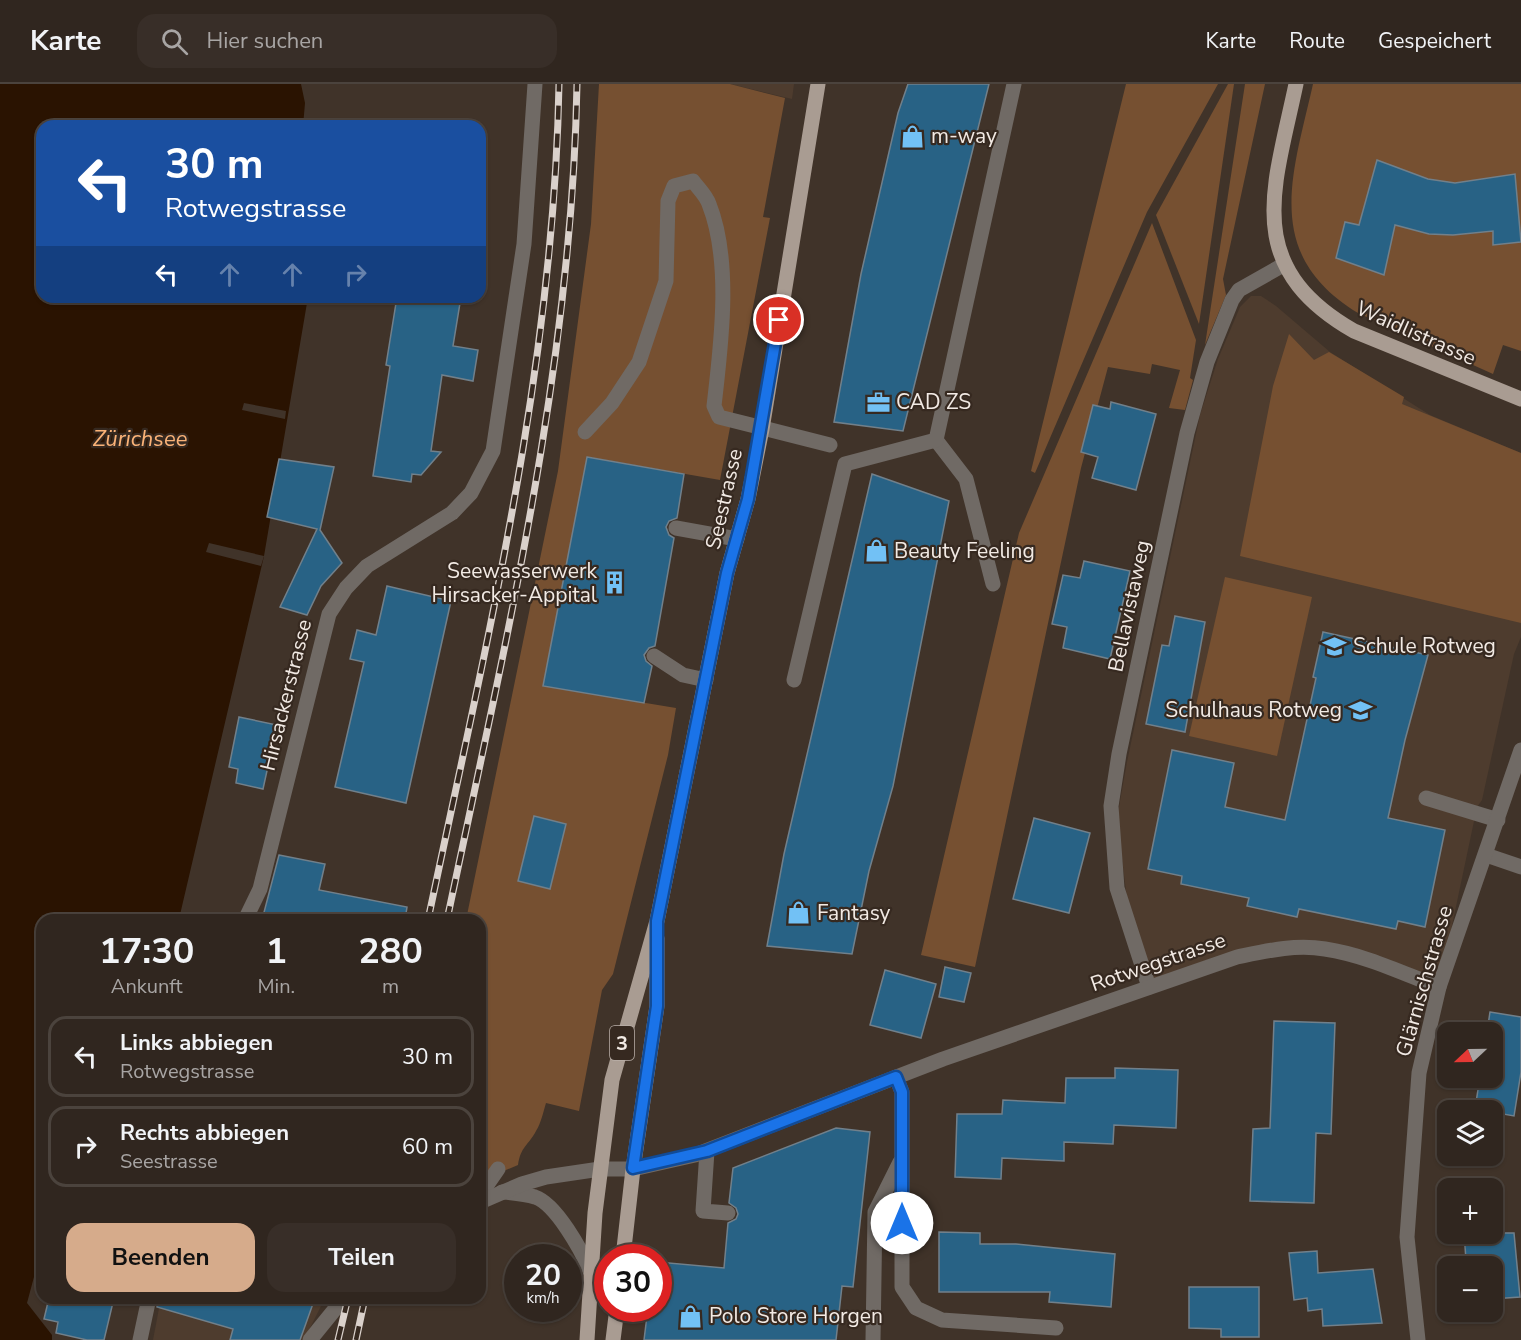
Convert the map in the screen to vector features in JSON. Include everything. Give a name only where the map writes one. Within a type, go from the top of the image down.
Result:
[{"type":"main road","name":"Seestrasse","points":[[587,1340],[590,1271],[600,1168],[612,1080],[657,921],[727,573],[762,429],[818,84]]},
{"type":"main road","name":"Waidlistrasse","points":[[1296,84],[1274,193],[1274,230],[1285,264],[1298,286],[1340,323],[1420,359],[1521,399]]},
{"type":"main road","name":"Seestrasse","points":[[624,1244],[633,1168],[657,1006],[657,921]]},
{"type":"main road","points":[[613,1340],[615,1322]]},
{"type":"street","name":"Hirsackerstrasse","points":[[248,914],[260,890],[329,614],[345,588],[367,566],[452,513],[471,493],[493,451],[524,244],[535,84]]},
{"type":"street","points":[[993,584],[966,479],[936,440],[1014,84]]},
{"type":"street","points":[[585,432],[612,403],[639,362],[666,281],[668,201],[674,186],[693,181],[709,202],[718,239],[723,318],[714,406],[719,417],[830,445]]},
{"type":"street","name":"Bellavistaweg","points":[[1149,987],[1117,888],[1111,806],[1119,754],[1187,433],[1207,362],[1232,300],[1239,290],[1285,264]]},
{"type":"street","points":[[794,680],[845,464],[936,440]]},
{"type":"street","points":[[676,528],[737,539]]},
{"type":"street","points":[[654,656],[683,675],[706,680]]},
{"type":"street","name":"Glärnischstrasse","points":[[1418,1340],[1407,1237],[1419,1073],[1439,987],[1521,750]]},
{"type":"street","points":[[1426,798],[1498,820]]},
{"type":"street","points":[[1486,855],[1521,867]]},
{"type":"street","name":"Rotwegstrasse","points":[[633,1168],[707,1151],[896,1077],[1237,957],[1281,948],[1324,949],[1370,960],[1439,987]]},
{"type":"street","points":[[896,1077],[902,1092],[902,1287],[916,1308],[942,1320],[1056,1328]]},
{"type":"street","points":[[707,1151],[703,1211],[729,1214]]},
{"type":"street","points":[[873,1340],[876,1212],[902,1160]]},
{"type":"street","points":[[486,1200],[546,1177],[600,1168],[633,1168]]},
{"type":"street","points":[[486,1186],[498,1169]]},
{"type":"street","points":[[502,1192],[537,1197],[549,1207],[573,1237],[590,1271]]},
{"type":"street","points":[[140,1340],[148,1304]]},
{"type":"street","points":[[310,1340],[339,1304]]},
{"type":"shaded area","points":[[599,84],[730,84],[785,98],[763,217],[770,218],[720,480],[588,457],[543,686],[676,708],[668,755],[613,974],[602,990],[579,1111],[546,1103],[539,1125],[523,1150],[518,1165],[486,1178],[486,914],[467,914],[558,471],[591,224]],"holes":[[[534,816],[566,824],[550,889],[518,881]]]},
{"type":"shaded area","points":[[730,84],[794,84],[792,99]]},
{"type":"shaded area","points":[[1126,84],[1218,84],[1147,212],[1035,473],[1031,471]]},
{"type":"shaded area","points":[[1228,84],[1234,84],[1199,324],[1156,215]]},
{"type":"shaded area","points":[[1245,84],[1265,84],[1223,279],[1226,295],[1205,345]]},
{"type":"shaded area","points":[[1313,84],[1521,84],[1521,351],[1503,345],[1493,374],[1358,313],[1327,290],[1307,265],[1296,238],[1292,210],[1293,180],[1298,149]]},
{"type":"shaded area","points":[[1152,223],[1196,340],[1190,378],[1193,380],[1185,410],[1169,408],[1180,370],[1152,364],[1150,374],[1108,367],[1081,468],[975,967],[921,955],[1019,533]]},
{"type":"shaded area","name":"Schule Rotweg","points":[[1251,296],[1261,296],[1330,352],[1430,415],[1521,453],[1521,637],[1514,654],[1482,800],[1477,807],[1439,987],[1386,967],[1281,948],[1151,981],[1127,899],[1117,818],[1127,762],[1200,415],[1218,359],[1240,307]]},
{"type":"shaded area","points":[[1289,334],[1314,360],[1329,352],[1404,397],[1402,404],[1521,453],[1521,623],[1240,556],[1273,386]]},
{"type":"shaded area","points":[[1225,577],[1312,597],[1277,756],[1189,736]]},
{"type":"shaded area","points":[[160,1304],[322,1304],[304,1340],[153,1340]]},
{"type":"water","name":"Zürichsee","points":[[0,84],[301,84],[305,103],[304,120],[36,120],[36,303],[307,303],[264,556],[180,914],[36,914],[36,1269],[27,1303],[52,1335],[52,1340],[0,1340]]},
{"type":"pier","points":[[244,403],[286,411],[285,419],[242,410]]},
{"type":"pier","points":[[209,543],[264,556],[261,566],[206,552]]},
{"type":"building","points":[[908,84],[989,84],[903,431],[834,422],[861,274],[898,113]]},
{"type":"building","points":[[1377,160],[1428,179],[1455,183],[1515,174],[1521,242],[1493,245],[1493,231],[1453,235],[1429,234],[1395,225],[1384,275],[1336,258],[1345,222],[1359,225]]},
{"type":"building","points":[[396,303],[460,303],[453,346],[478,350],[473,381],[442,375],[431,451],[441,452],[421,475],[412,474],[411,482],[373,476],[390,366],[386,365]]},
{"type":"building","points":[[1111,402],[1156,414],[1136,490],[1092,478],[1098,457],[1081,452],[1093,405],[1110,409]]},
{"type":"building","name":"Seewasserwerk Hirsacker-Appital","points":[[587,457],[684,474],[677,518],[669,521],[666,527],[669,535],[674,538],[655,646],[649,648],[644,655],[646,661],[652,666],[644,703],[543,686]]},
{"type":"building","points":[[279,459],[334,467],[320,530],[342,563],[321,586],[307,615],[280,607],[317,529],[267,517]]},
{"type":"building","points":[[872,474],[949,501],[893,786],[869,871],[852,954],[767,946],[784,854]]},
{"type":"building","points":[[1084,561],[1130,571],[1110,659],[1063,648],[1067,627],[1052,624],[1063,575],[1080,578]]},
{"type":"building","points":[[387,586],[451,601],[406,803],[335,787],[364,662],[350,659],[357,630],[376,635]]},
{"type":"building","points":[[1175,616],[1205,622],[1185,732],[1146,724],[1162,645],[1169,646]]},
{"type":"building","points":[[1323,632],[1428,655],[1405,740],[1388,818],[1445,830],[1425,927],[1398,921],[1396,929],[1299,909],[1297,917],[1247,906],[1249,898],[1181,884],[1182,876],[1148,869],[1172,750],[1234,763],[1225,807],[1285,820],[1316,678],[1313,677]]},
{"type":"building","points":[[239,717],[277,725],[263,789],[236,783],[238,769],[229,767]]},
{"type":"building","points":[[534,816],[566,824],[550,889],[518,881]]},
{"type":"building","points":[[1034,818],[1090,833],[1069,913],[1013,899]]},
{"type":"building","points":[[279,855],[325,864],[319,890],[407,907],[406,914],[264,914]]},
{"type":"building","points":[[945,967],[971,973],[964,1002],[939,997]]},
{"type":"building","points":[[885,970],[936,984],[921,1038],[870,1025]]},
{"type":"building","points":[[1490,1012],[1521,1017],[1521,1072],[1514,1116],[1503,1114],[1503,1100],[1476,1100],[1478,1088],[1503,1088],[1503,1022],[1488,1022]]},
{"type":"building","points":[[1274,1021],[1335,1023],[1331,1134],[1316,1133],[1314,1203],[1250,1201],[1253,1129],[1270,1128]]},
{"type":"building","points":[[1115,1068],[1178,1070],[1176,1128],[1114,1125],[1113,1144],[1064,1142],[1064,1161],[1002,1158],[1001,1179],[955,1177],[957,1114],[1002,1114],[1003,1100],[1065,1103],[1066,1078],[1115,1078]]},
{"type":"building","points":[[836,1128],[870,1132],[853,1287],[842,1286],[836,1340],[644,1340],[646,1322],[672,1322],[672,1263],[724,1268],[728,1223],[736,1219],[738,1214],[736,1208],[729,1203],[733,1168]]},
{"type":"building","points":[[939,1232],[980,1233],[980,1244],[1016,1244],[1115,1254],[1111,1307],[1049,1302],[1050,1292],[939,1292]]},
{"type":"building","points":[[1503,1233],[1514,1233],[1520,1297],[1503,1298],[1503,1256],[1466,1256],[1465,1244],[1503,1244]]},
{"type":"building","points":[[1317,1251],[1318,1273],[1373,1269],[1382,1323],[1323,1326],[1322,1309],[1308,1311],[1307,1298],[1294,1300],[1289,1253]]},
{"type":"building","points":[[1189,1287],[1259,1287],[1259,1337],[1221,1337],[1221,1329],[1189,1328]]},
{"type":"building","points":[[48,1304],[113,1304],[104,1340],[87,1340],[56,1333],[58,1322],[44,1319]]},
{"type":"building","points":[[157,1304],[313,1304],[300,1340],[230,1340],[233,1329],[157,1307]]},
{"type":"railway","points":[[429,914],[494,609],[531,400],[545,295],[554,190],[559,84]]},
{"type":"railway","points":[[448,914],[512,609],[549,400],[563,295],[572,190],[577,84]]},
{"type":"railway","points":[[338,1340],[347,1304]]},
{"type":"railway","points":[[356,1340],[364,1304]]},
{"type":"place","name":"m-way","points":[[913,136]]},
{"type":"place","name":"CAD ZS","points":[[878,402]]},
{"type":"place","name":"Beauty Feeling","points":[[876,551]]},
{"type":"place","name":"Seewasserwerk Hirsacker-Appital","points":[[615,583]]},
{"type":"place","name":"Schule Rotweg","points":[[1335,646]]},
{"type":"place","name":"Schulhaus Rotweg","points":[[1360,710]]},
{"type":"place","name":"Fantasy","points":[[799,913]]},
{"type":"place","name":"Polo Store Horgen","points":[[691,1316]]},
{"type":"route","points":[[779,320],[762,429],[748,499],[727,573],[657,921],[657,1006],[633,1168],[678,1160],[707,1151],[896,1077],[902,1092],[902,1223]]}]
